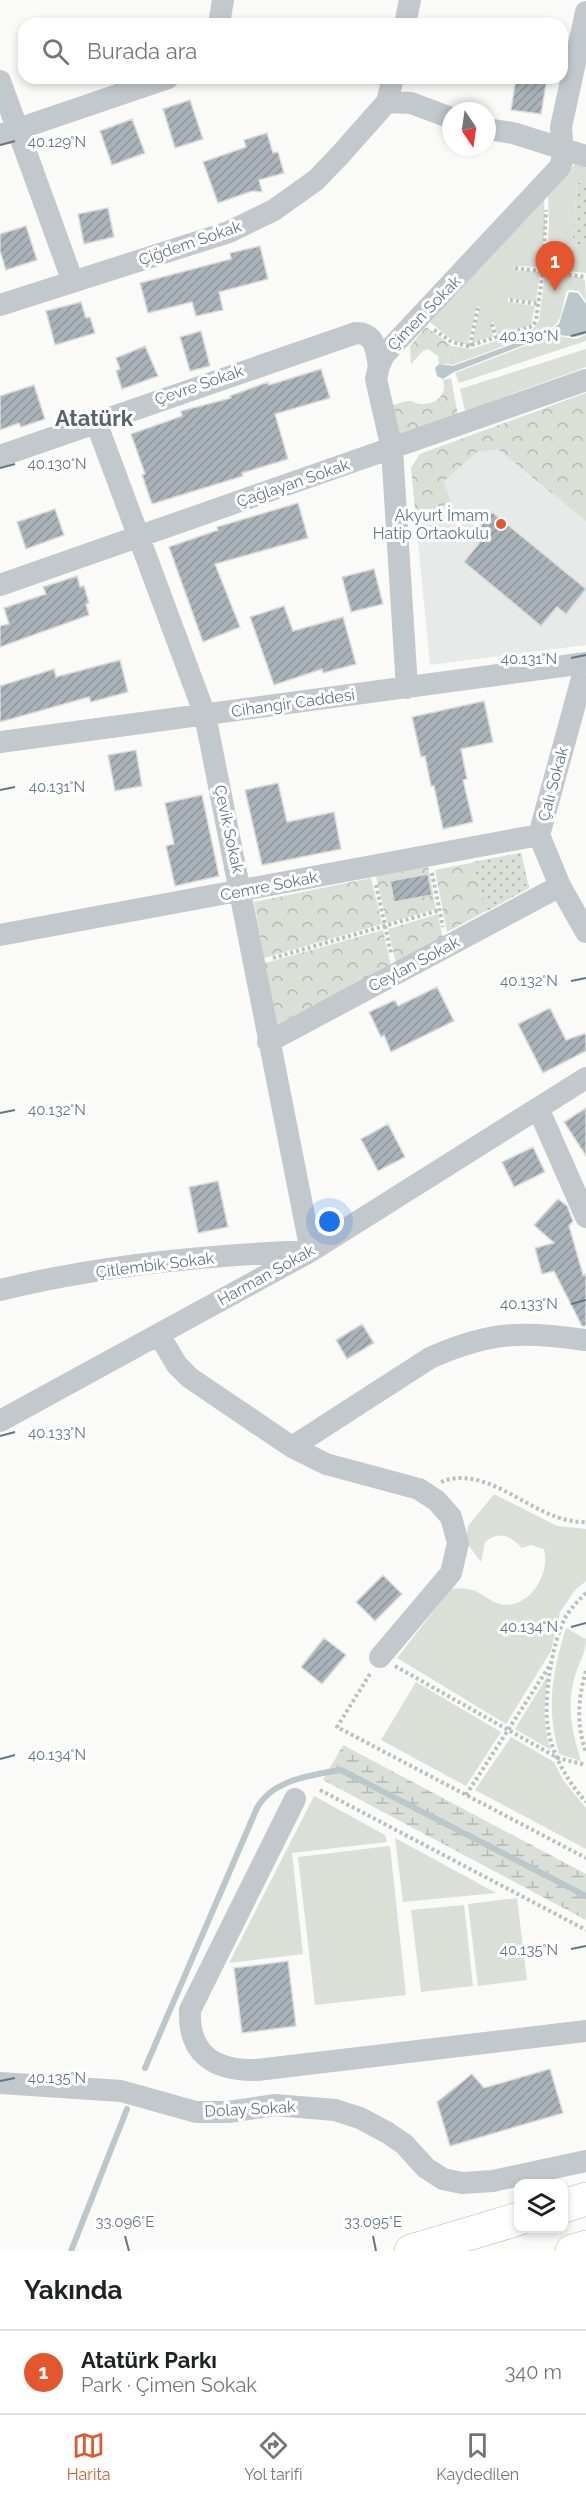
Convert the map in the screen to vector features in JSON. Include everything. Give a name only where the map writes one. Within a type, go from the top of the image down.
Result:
[{"type":"highway","points":[[568,2205],[586,2199]]},
{"type":"highway","points":[[411,2251],[514,2220]]},
{"type":"highway","points":[[572,2251],[586,2247]]},
{"type":"street","points":[[220,18],[223,0]]},
{"type":"street","points":[[406,18],[410,0]]},
{"type":"street","name":"Çimen Sokak","points":[[407,688],[392,449],[376,379],[379,366],[384,355],[545,186],[560,167],[563,148],[561,127],[586,12]]},
{"type":"street","points":[[0,81],[9,132],[73,282]]},
{"type":"street","points":[[9,132],[150,84]]},
{"type":"street","name":"Çiğdem Sokak","points":[[0,305],[229,232],[274,210],[316,180],[387,102],[392,84]]},
{"type":"street","points":[[387,102],[411,104],[442,115]]},
{"type":"street","points":[[496,130],[513,133],[586,156]]},
{"type":"street","name":"Çevre Sokak","points":[[0,456],[356,333],[364,333],[375,344],[379,366]]},
{"type":"street","name":"Çağlayan Sokak","points":[[0,585],[586,380]]},
{"type":"street","name":"Çevik Sokak","points":[[96,422],[206,715],[268,1042],[311,1251]]},
{"type":"street","name":"Cihangir Caddesi","points":[[0,742],[586,663]]},
{"type":"street","name":"Çalı Sokak","points":[[586,663],[539,835],[560,886],[586,932]]},
{"type":"street","name":"Cemre Sokak","points":[[0,935],[539,835]]},
{"type":"street","name":"Ceylan Sokak","points":[[268,1042],[560,886]]},
{"type":"street","name":"Harman Sokak","points":[[0,1421],[311,1251],[586,1078]]},
{"type":"street","points":[[538,1108],[586,1217]]},
{"type":"street","name":"Çitlembik Sokak","points":[[0,1290],[63,1276],[139,1266],[261,1253],[311,1251]]},
{"type":"street","points":[[292,1447],[430,1358],[447,1350],[483,1339],[519,1333],[538,1333],[586,1340]]},
{"type":"street","points":[[159,1335],[177,1365],[190,1378],[292,1447],[326,1464],[408,1485],[429,1495],[445,1509],[455,1525],[458,1543],[451,1573],[380,1657]]},
{"type":"street","points":[[295,1799],[190,2010],[193,2039],[202,2054],[219,2066],[236,2070],[257,2070],[586,2031]]},
{"type":"street","name":"Dolay Sokak","points":[[0,2083],[121,2091],[196,2112],[228,2112],[275,2105],[336,2110],[360,2118],[388,2133],[404,2144],[426,2168],[443,2179],[462,2183],[493,2181],[586,2161]]},
{"type":"path","points":[[420,318],[452,342],[470,346],[532,326],[538,304],[547,228],[545,186]]},
{"type":"path","points":[[515,268],[586,277]]},
{"type":"path","points":[[510,300],[538,304]]},
{"type":"path","points":[[470,346],[478,308]]},
{"type":"path","points":[[492,324],[496,338]]},
{"type":"path","points":[[431,863],[443,930]]},
{"type":"path","points":[[374,875],[392,956]]},
{"type":"path","points":[[261,961],[440,910]]},
{"type":"path","points":[[429,1495],[440,1482],[452,1477],[473,1479],[502,1490],[555,1517],[586,1522]]},
{"type":"path","points":[[586,1593],[566,1617],[552,1661],[547,1717],[551,1742],[558,1758],[571,1784],[586,1802]]},
{"type":"path","points":[[586,1766],[558,1758],[380,1657],[336,1727],[586,1858]]},
{"type":"path","points":[[466,1795],[552,1661]]},
{"type":"path","points":[[586,1671],[579,1706],[582,1740],[586,1752]]},
{"type":"path","points":[[320,1790],[586,1930]]},
{"type":"shaded area","points":[[569,292],[578,293],[586,304],[586,334],[575,337],[552,334],[454,372],[443,379],[437,376],[435,368],[439,364],[453,366],[551,330],[559,324]]},
{"type":"shaded area","name":"Akyurt İmam Hatip Ortaokulu","points":[[586,393],[586,645],[430,665],[411,468],[420,454]]},
{"type":"green space","points":[[578,160],[586,163],[586,183],[577,183],[572,245],[586,246],[586,273],[546,268],[548,195]]},
{"type":"green space","points":[[577,183],[586,183],[586,246],[572,245]]},
{"type":"green space","points":[[544,198],[545,228],[541,267],[514,266],[515,270],[540,272],[536,302],[508,298],[508,302],[535,306],[531,325],[497,335],[494,322],[491,323],[493,336],[472,343],[480,307],[477,306],[468,344],[457,342],[430,322]]},
{"type":"green space","points":[[545,274],[579,277],[585,280],[586,301],[579,291],[569,290],[566,292],[561,315],[550,329],[452,365],[447,364],[452,346],[471,349],[533,329],[539,321]]},
{"type":"green space","points":[[426,327],[452,346],[447,364],[439,364],[438,356],[428,349],[423,351],[411,364],[410,346]]},
{"type":"green space","points":[[553,335],[576,339],[586,335],[586,341],[459,383],[455,373]]},
{"type":"green space","points":[[586,349],[586,367],[465,411],[460,389]]},
{"type":"green space","points":[[451,378],[458,416],[399,436],[386,407],[408,401],[421,404],[433,402],[443,392],[443,380]]},
{"type":"green space","points":[[586,393],[586,521],[498,449],[477,452],[444,481],[451,502],[416,517],[411,468],[420,454]]},
{"type":"green space","points":[[521,853],[529,888],[447,932],[435,870]]},
{"type":"green space","points":[[521,853],[529,888],[487,911],[472,862]]},
{"type":"green space","points":[[428,866],[436,909],[387,923],[376,876]]},
{"type":"green space","points":[[371,878],[382,924],[264,958],[254,902]]},
{"type":"green space","points":[[438,914],[443,940],[396,963],[388,929]]},
{"type":"green space","points":[[383,930],[391,966],[276,1025],[265,963]]},
{"type":"green space","points":[[494,1494],[557,1526],[586,1529],[586,1581],[575,1590],[560,1612],[551,1651],[506,1724],[397,1658],[451,1589],[470,1590],[495,1602],[508,1605],[525,1598],[538,1584],[545,1567],[544,1549],[531,1545],[522,1548],[509,1537],[495,1536],[485,1542],[481,1562],[466,1542],[468,1526]]},
{"type":"green space","points":[[566,1628],[586,1639],[571,1698],[573,1729],[581,1761],[559,1754],[553,1721],[554,1675]]},
{"type":"green space","points":[[548,1675],[545,1713],[546,1731],[551,1750],[515,1729]]},
{"type":"green space","points":[[416,1682],[501,1732],[466,1786],[381,1740]]},
{"type":"green space","points":[[511,1737],[554,1762],[563,1780],[586,1808],[586,1849],[475,1790]]},
{"type":"green space","points":[[343,1745],[586,1874],[586,1920],[323,1780]]},
{"type":"green space","points":[[314,1796],[385,1835],[387,1842],[292,1853],[303,1954],[229,1963]]},
{"type":"green space","points":[[395,1838],[496,1893],[403,1902]]},
{"type":"green space","points":[[390,1846],[406,1995],[315,2005],[298,1857]]},
{"type":"green space","points":[[517,1898],[527,1980],[478,1986],[468,1904]]},
{"type":"green space","points":[[464,1905],[473,1986],[421,1992],[411,1910]]},
{"type":"building","points":[[515,84],[546,84],[541,114],[511,110]]},
{"type":"building","points":[[190,100],[203,139],[175,148],[163,109]]},
{"type":"building","points":[[132,119],[145,153],[112,165],[100,131]]},
{"type":"building","points":[[267,133],[273,153],[278,152],[284,173],[259,180],[262,192],[252,191],[218,203],[203,162],[246,147],[244,140]]},
{"type":"building","points":[[108,208],[114,237],[84,244],[78,214]]},
{"type":"building","points":[[26,226],[37,260],[6,270],[0,251],[0,234]]},
{"type":"building","points":[[260,246],[268,279],[219,292],[223,310],[196,316],[192,302],[148,313],[140,283],[231,259],[230,253]]},
{"type":"building","points":[[81,302],[86,318],[90,317],[95,333],[55,345],[46,311]]},
{"type":"building","points":[[201,331],[210,366],[190,371],[180,337]]},
{"type":"building","points":[[145,346],[158,376],[122,389],[116,371],[120,369],[116,358]]},
{"type":"building","points":[[321,369],[330,398],[275,414],[288,459],[242,473],[243,476],[152,504],[142,475],[145,474],[131,434],[182,416],[181,411],[231,398],[230,396],[268,382],[269,385]]},
{"type":"building","points":[[34,385],[45,419],[21,427],[19,423],[0,430],[0,396]]},
{"type":"building","points":[[298,503],[308,538],[215,564],[240,627],[203,642],[169,547],[218,530],[217,527]]},
{"type":"building","points":[[55,509],[64,535],[26,549],[17,522]]},
{"type":"building","points":[[492,512],[586,589],[566,614],[557,607],[541,626],[464,562],[479,543],[472,537]]},
{"type":"building","points":[[374,569],[383,604],[351,612],[342,577]]},
{"type":"building","points":[[77,576],[80,587],[84,586],[89,603],[86,604],[89,615],[0,647],[0,626],[9,624],[4,608],[46,594],[43,587]]},
{"type":"building","points":[[284,606],[293,631],[343,617],[356,664],[323,673],[322,669],[274,685],[250,617]]},
{"type":"building","points":[[120,660],[128,692],[91,702],[89,697],[0,722],[0,686],[54,669],[56,677]]},
{"type":"building","points":[[484,701],[493,742],[461,749],[467,779],[463,780],[473,822],[443,829],[434,786],[431,786],[425,756],[421,757],[412,717]]},
{"type":"building","points":[[136,750],[142,786],[115,791],[108,755]]},
{"type":"building","points":[[278,783],[287,822],[334,812],[341,849],[262,865],[245,790]]},
{"type":"building","points":[[202,795],[219,876],[175,886],[166,846],[174,844],[165,803]]},
{"type":"building","points":[[428,874],[432,895],[394,902],[390,881]]},
{"type":"building","points":[[437,987],[454,1021],[391,1052],[384,1035],[381,1037],[369,1012],[395,1000],[398,1006]]},
{"type":"building","points":[[550,1008],[566,1040],[586,1033],[586,1051],[543,1073],[518,1024]]},
{"type":"building","points":[[586,1108],[586,1156],[564,1122]]},
{"type":"building","points":[[388,1124],[405,1157],[378,1171],[361,1139]]},
{"type":"building","points":[[533,1147],[545,1172],[514,1187],[502,1162]]},
{"type":"building","points":[[218,1181],[228,1227],[198,1233],[189,1187]]},
{"type":"building","points":[[558,1199],[567,1206],[573,1221],[569,1226],[583,1275],[586,1274],[586,1326],[582,1326],[554,1271],[542,1274],[535,1248],[554,1243],[534,1225]]},
{"type":"building","points":[[362,1324],[374,1343],[347,1359],[336,1340]]},
{"type":"building","points":[[383,1575],[402,1594],[375,1621],[356,1602]]},
{"type":"building","points":[[324,1638],[346,1655],[322,1684],[301,1667]]},
{"type":"building","points":[[288,1961],[296,2026],[242,2033],[234,1968]]},
{"type":"building","points":[[550,2069],[563,2113],[450,2146],[437,2102],[472,2074],[484,2088]]},
{"type":"waterway","points":[[145,2068],[257,1808],[272,1791],[293,1780],[341,1770],[586,1896]]},
{"type":"waterway","points":[[71,2251],[127,2109]]},
{"type":"place","name":"Atatürk Parkı","points":[[555,291]]},
{"type":"place","name":"Akyurt İmam Hatip Ortaokulu","points":[[501,524]]},
{"type":"district","name":"Atatürk","points":[[94,418]]}]
